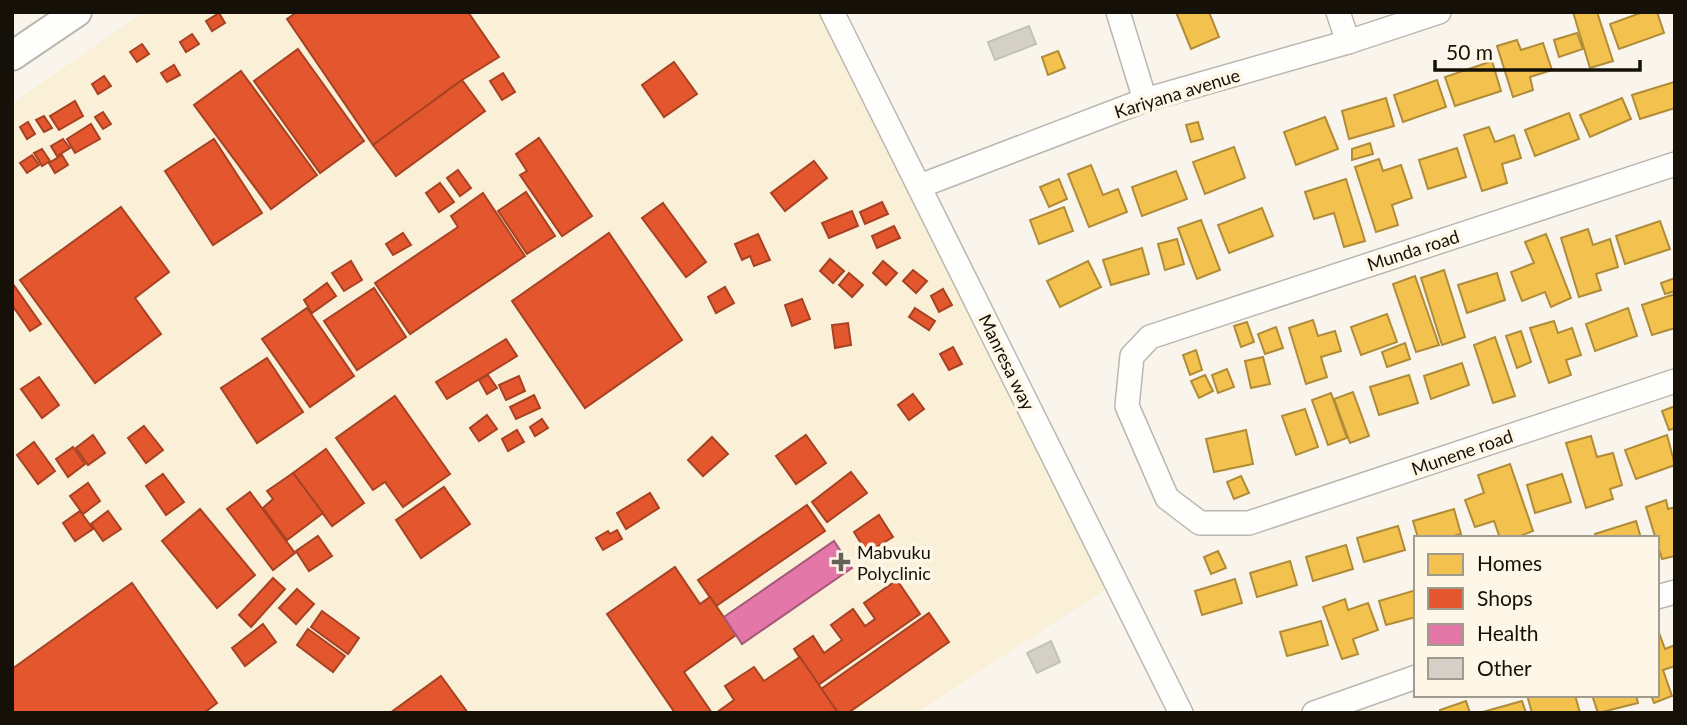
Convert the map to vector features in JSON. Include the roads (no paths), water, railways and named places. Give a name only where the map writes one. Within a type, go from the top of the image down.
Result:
[{"type":"street","points":[[12,56],[76,12]]},
{"type":"street","name":"Manresa way","points":[[832,12],[1181,713]]},
{"type":"street","points":[[1118,12],[1145,100]]},
{"type":"street","points":[[1338,12],[1348,42]]},
{"type":"street","name":"Kariyana avenue","points":[[920,186],[1145,100],[1348,42],[1439,12]]},
{"type":"street","name":"Munda road","points":[[1150,337],[1675,164]]},
{"type":"street","name":"Munene road","points":[[1150,337],[1132,356],[1127,405],[1167,498],[1200,523],[1249,523],[1675,381]]},
{"type":"street","points":[[1314,713],[1414,678]]},
{"type":"place","name":"Mabvuku Polyclinic","points":[[841,562]]}]
